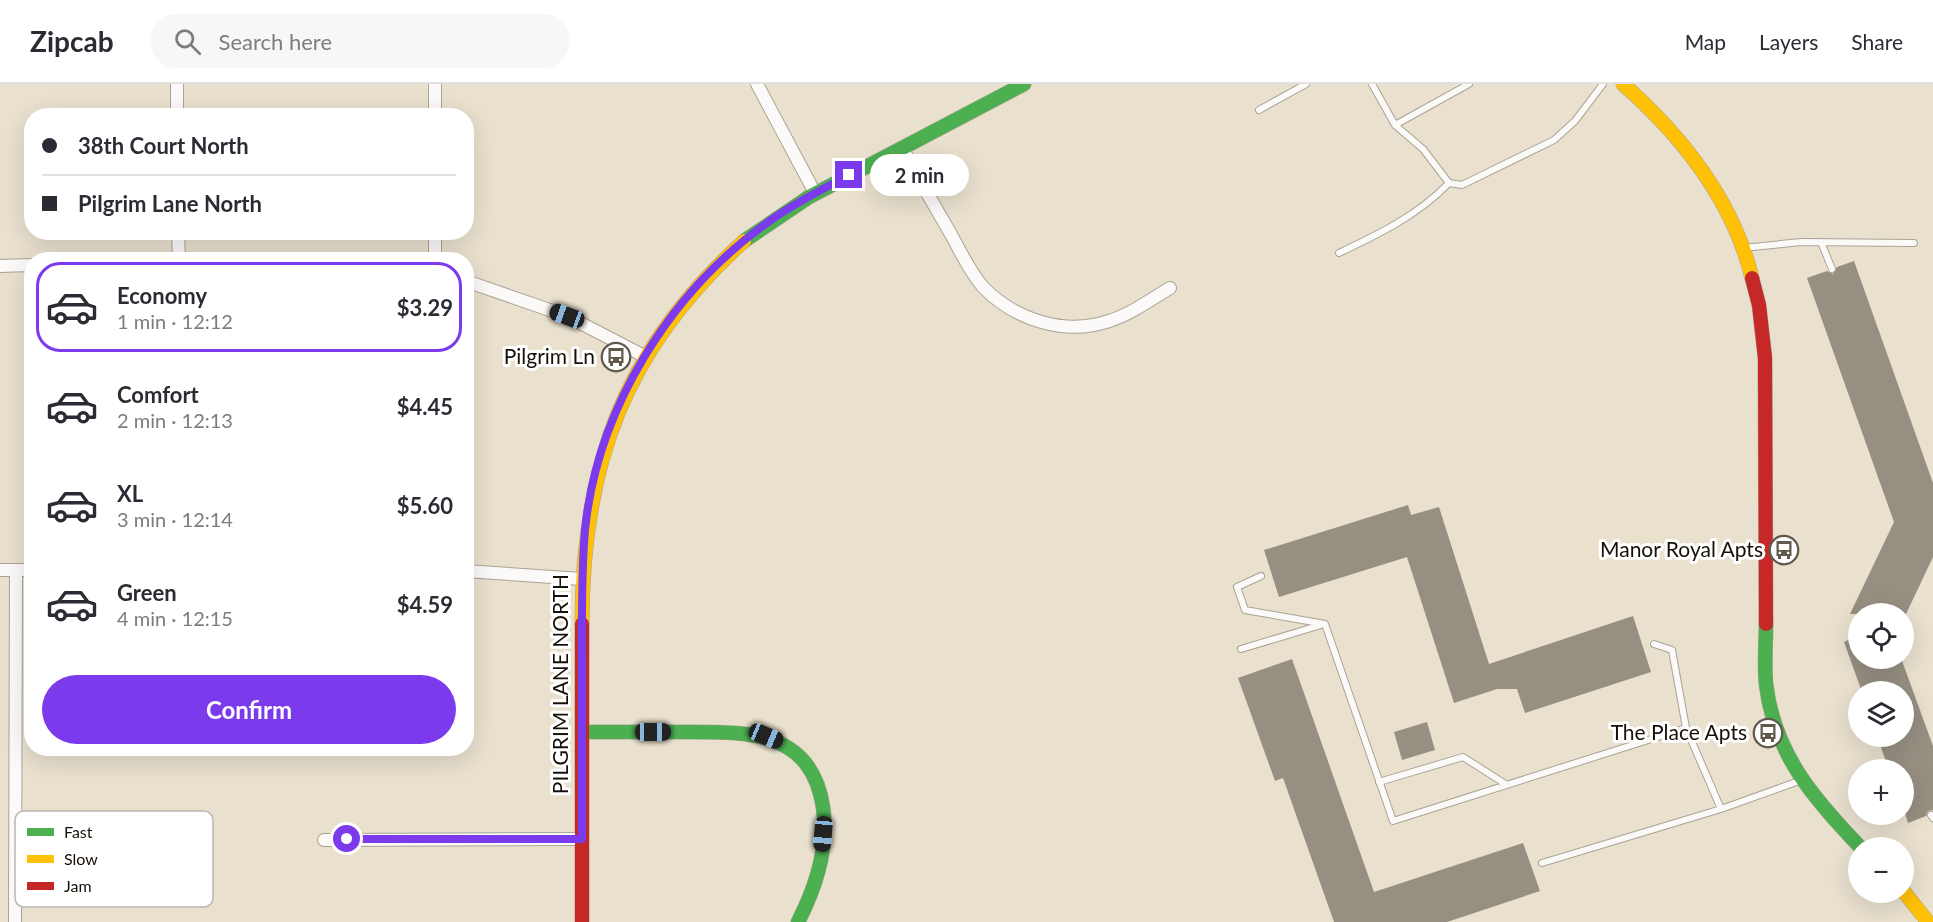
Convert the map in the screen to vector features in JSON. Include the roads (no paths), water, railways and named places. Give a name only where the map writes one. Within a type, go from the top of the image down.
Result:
[{"type":"street","points":[[177,84],[177,108]]},
{"type":"street","points":[[435,84],[435,108]]},
{"type":"street","points":[[758,84],[814,193]]},
{"type":"street","name":"PILGRIM LANE NORTH","points":[[582,922],[582,579],[585,528],[595,476],[611,426],[632,378],[644,357],[693,291],[730,254],[767,223],[814,193],[1024,84]]},
{"type":"street","points":[[1623,84],[1668,125],[1698,160],[1721,199],[1755,282],[1764,344],[1766,683],[1771,717],[1781,749],[1800,780],[1851,837]]},
{"type":"street","points":[[902,148],[966,263],[982,286],[1003,304],[1028,318],[1054,326],[1080,327],[1108,322],[1133,311],[1170,288]]},
{"type":"street","points":[[0,266],[24,266]]},
{"type":"street","points":[[474,284],[567,316],[644,357]]},
{"type":"street","points":[[0,570],[24,570]]},
{"type":"street","points":[[15,811],[16,570]]},
{"type":"street","points":[[474,572],[582,579]]},
{"type":"street","points":[[582,732],[744,732],[766,736],[785,745],[802,758],[823,795],[824,817],[821,852],[814,886],[798,922]]},
{"type":"street","points":[[324,840],[582,839]]},
{"type":"street","points":[[1913,903],[1928,922]]},
{"type":"street","points":[[15,907],[15,922]]},
{"type":"lane","points":[[1259,110],[1306,84]]},
{"type":"lane","points":[[1372,84],[1395,125],[1423,149],[1449,183],[1462,185],[1554,140],[1575,121],[1603,84]]},
{"type":"lane","points":[[1395,125],[1469,84]]},
{"type":"lane","points":[[1339,253],[1390,229],[1430,203],[1449,183]]},
{"type":"lane","points":[[1743,248],[1767,244],[1821,242],[1914,243]]},
{"type":"lane","points":[[1821,242],[1832,269]]},
{"type":"lane","points":[[1261,576],[1237,587],[1245,610],[1325,624]]},
{"type":"lane","points":[[1241,649],[1325,624]]},
{"type":"lane","points":[[1325,624],[1393,821],[1686,728]]},
{"type":"lane","points":[[1654,644],[1672,650],[1686,728],[1721,809]]},
{"type":"lane","points":[[1379,782],[1463,757],[1507,785]]},
{"type":"lane","points":[[1542,863],[1721,809],[1800,780]]},
{"type":"place","name":"Pilgrim Ln","points":[[616,357]]},
{"type":"place","name":"Manor Royal Apts","points":[[1784,550]]},
{"type":"place","name":"The Place Apts","points":[[1768,733]]}]
